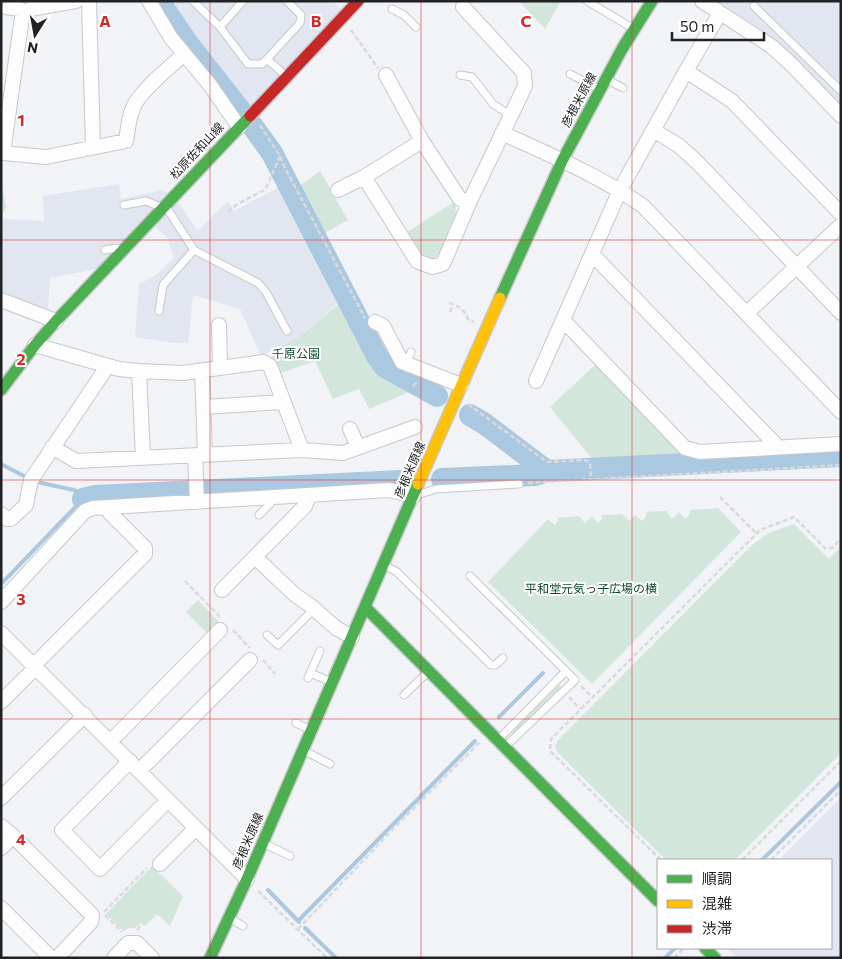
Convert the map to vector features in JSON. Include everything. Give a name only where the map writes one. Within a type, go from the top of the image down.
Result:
[{"type":"main road","name":"松原佐和山線","points":[[1,390],[19,359],[35,345],[358,1]]},
{"type":"main road","name":"彦根米原線","points":[[210,958],[247,879],[461,385],[562,161],[600,89],[652,1]]},
{"type":"main road","points":[[365,607],[657,900]]},
{"type":"main road","points":[[706,949],[715,958]]},
{"type":"street","points":[[76,1],[30,9],[22,17],[3,153],[46,157],[126,141],[135,103],[150,85],[184,54]]},
{"type":"street","points":[[89,1],[93,147]]},
{"type":"street","points":[[149,1],[171,38],[210,85],[239,127]]},
{"type":"street","points":[[702,1],[771,46],[841,116]]},
{"type":"street","points":[[1,2],[6,7],[20,9],[25,14]]},
{"type":"street","points":[[364,177],[417,261],[432,267],[443,264],[469,203],[525,86],[524,73],[463,7]]},
{"type":"street","points":[[536,381],[620,190],[720,13]]},
{"type":"street","points":[[686,71],[732,101],[841,214]]},
{"type":"street","points":[[386,75],[422,142],[460,199],[469,203]]},
{"type":"street","points":[[653,130],[678,145],[697,162],[841,313]]},
{"type":"street","points":[[502,133],[620,190],[643,206],[841,412]]},
{"type":"street","points":[[338,190],[364,177],[422,142]]},
{"type":"street","points":[[747,313],[841,225]]},
{"type":"street","points":[[592,254],[778,447]]},
{"type":"street","points":[[1,300],[36,317],[56,321]]},
{"type":"street","points":[[563,320],[685,448],[700,452],[841,444]]},
{"type":"street","points":[[376,322],[383,326],[402,362],[408,358],[461,385]]},
{"type":"street","points":[[219,325],[220,368]]},
{"type":"street","points":[[35,345],[105,366],[139,371],[183,373],[263,362],[270,366],[302,450]]},
{"type":"street","points":[[1,514],[7,519],[12,519],[26,505],[31,480],[103,373],[105,366]]},
{"type":"street","points":[[139,371],[143,457]]},
{"type":"street","points":[[196,495],[204,407],[202,371]]},
{"type":"street","points":[[204,407],[283,402]]},
{"type":"street","points":[[52,447],[76,461],[302,450],[343,453],[415,427]]},
{"type":"street","points":[[350,429],[358,447]]},
{"type":"street","points":[[1,602],[85,511],[93,508],[178,506],[196,495],[270,498],[389,490],[414,496]]},
{"type":"street","points":[[225,593],[255,557],[305,506],[309,496]]},
{"type":"street","points":[[1,702],[145,554],[145,548],[110,513],[109,507]]},
{"type":"street","points":[[255,557],[292,598],[314,609],[336,628],[352,637]]},
{"type":"street","points":[[111,741],[220,630]]},
{"type":"street","points":[[1,632],[35,666],[71,695],[84,715],[135,765],[195,829],[247,879]]},
{"type":"street","points":[[168,800],[100,869],[62,830],[250,660]]},
{"type":"street","points":[[1,798],[84,715]]},
{"type":"street","points":[[1,826],[92,915],[91,922],[57,958]]},
{"type":"street","points":[[160,864],[195,829]]},
{"type":"street","points":[[1,848],[13,836]]},
{"type":"street","points":[[1,908],[51,958]]},
{"type":"street","points":[[114,958],[128,943],[137,943],[152,958]]},
{"type":"lane","points":[[193,1],[220,27],[248,64],[262,64],[300,23],[301,15],[287,1]]},
{"type":"lane","points":[[220,27],[243,1]]},
{"type":"lane","points":[[587,1],[634,30]]},
{"type":"lane","points":[[754,6],[841,91]]},
{"type":"lane","points":[[392,10],[407,13],[416,27]]},
{"type":"lane","points":[[267,59],[287,77]]},
{"type":"lane","points":[[570,74],[600,89]]},
{"type":"lane","points":[[460,75],[472,77],[493,104],[510,115]]},
{"type":"lane","points":[[606,79],[623,88]]},
{"type":"lane","points":[[124,206],[146,201],[168,210],[194,250],[258,283],[266,292],[287,331]]},
{"type":"lane","points":[[105,250],[116,248],[121,252]]},
{"type":"lane","points":[[158,311],[163,285],[194,250]]},
{"type":"lane","points":[[414,496],[436,489],[520,484]]},
{"type":"lane","points":[[259,515],[270,504],[270,498]]},
{"type":"lane","points":[[384,564],[398,572],[491,666],[503,658]]},
{"type":"lane","points":[[470,576],[575,680],[501,744]]},
{"type":"lane","points":[[267,635],[278,645],[314,609]]},
{"type":"lane","points":[[320,651],[309,676],[332,682]]},
{"type":"lane","points":[[404,695],[429,671]]},
{"type":"lane","points":[[501,744],[566,671]]},
{"type":"lane","points":[[296,723],[311,730]]},
{"type":"lane","points":[[303,750],[330,764]]},
{"type":"lane","points":[[262,843],[290,856]]},
{"type":"lane","points":[[229,918],[243,926]]},
{"type":"path","points":[[343,18],[382,74],[386,75]]},
{"type":"path","points":[[252,113],[280,157],[361,313],[367,320],[376,322]]},
{"type":"path","points":[[228,212],[236,205],[264,190],[280,157]]},
{"type":"path","points":[[449,303],[460,307],[466,313],[468,319],[473,321]]},
{"type":"path","points":[[450,312],[453,304]]},
{"type":"path","points":[[412,386],[420,380]]},
{"type":"path","points":[[468,404],[548,462],[584,460],[590,463],[591,478]]},
{"type":"path","points":[[520,484],[591,478],[841,465]]},
{"type":"path","points":[[720,497],[756,533]]},
{"type":"path","points":[[660,859],[550,751],[551,739],[760,530],[794,517],[825,548],[832,548],[841,539]]},
{"type":"path","points":[[575,680],[592,697]]},
{"type":"path","points":[[298,929],[398,824],[475,747]]},
{"type":"path","points":[[743,859],[841,760]]},
{"type":"path","points":[[773,859],[841,790]]},
{"type":"path","points":[[103,913],[152,863],[160,864]]},
{"type":"path","points":[[247,879],[327,958]]},
{"type":"path","points":[[137,930],[142,924]]},
{"type":"path","points":[[674,958],[683,949]]},
{"type":"shaded area","points":[[164,1],[333,1],[341,10],[245,111],[180,28]]},
{"type":"shaded area","points":[[714,1],[841,1],[841,107],[789,53]]},
{"type":"shaded area","points":[[119,184],[121,199],[162,190],[167,193],[96,269],[50,278],[48,308],[39,308],[1,293],[1,223],[4,219],[44,221],[43,196]]},
{"type":"shaded area","points":[[281,186],[340,301],[303,334],[261,356],[240,309],[193,295],[188,343],[174,343],[135,337],[139,284],[156,275],[174,258],[167,238],[153,225],[177,201],[198,231],[228,201],[234,211]]},
{"type":"shaded area","points":[[841,798],[841,958],[737,958],[728,949],[832,949],[832,859],[780,859]]},
{"type":"green space","points":[[519,1],[561,1],[545,29]]},
{"type":"green space","points":[[320,171],[348,220],[323,234],[298,187]]},
{"type":"green space","points":[[1,180],[6,207],[1,217]]},
{"type":"green space","points":[[454,202],[456,215],[440,256],[429,259],[420,255],[407,232]]},
{"type":"green space","name":"千原公園","points":[[343,300],[377,365],[384,371],[416,388],[414,390],[369,409],[359,389],[333,399],[315,361],[278,374],[270,352],[303,334]]},
{"type":"green space","points":[[596,364],[685,458],[594,461],[550,407]]},
{"type":"green space","name":"平和堂元気っ子広場の横","points":[[718,508],[741,532],[592,684],[488,582],[548,519],[555,525],[558,518],[579,516],[585,523],[592,517],[598,523],[602,519],[602,515],[622,514],[629,521],[635,515],[642,521],[646,517],[646,512],[666,511],[672,519],[679,512],[686,519],[690,510]]},
{"type":"green space","points":[[794,524],[829,559],[841,547],[841,753],[736,859],[665,859],[557,752],[555,746],[558,740],[750,547],[768,533]]},
{"type":"green space","points":[[198,600],[219,622],[207,633],[186,612]]},
{"type":"green space","points":[[559,685],[561,687],[514,734],[512,732]]},
{"type":"green space","points":[[152,866],[183,896],[170,926],[157,914],[145,926],[140,923],[135,928],[123,931],[106,914]]},
{"type":"waterway","points":[[159,1],[186,41],[244,115]]},
{"type":"waterway","points":[[251,124],[272,153],[377,356],[385,367],[437,396]]},
{"type":"waterway","points":[[470,415],[485,424],[547,471]]},
{"type":"waterway","points":[[442,479],[535,475],[547,471],[841,456]]},
{"type":"waterway","points":[[1,464],[26,477]]},
{"type":"waterway","points":[[83,499],[95,496],[400,481]]},
{"type":"waterway","points":[[1,584],[83,499],[80,493],[74,490],[37,482]]},
{"type":"waterway","points":[[499,717],[543,673]]},
{"type":"waterway","points":[[298,921],[475,741]]},
{"type":"waterway","points":[[763,859],[841,782]]},
{"type":"waterway","points":[[268,890],[299,922]]},
{"type":"waterway","points":[[305,928],[336,958]]},
{"type":"waterway","points":[[665,958],[674,949]]},
{"type":"traffic: fast","points":[[500,298],[562,161],[622,49],[652,1]]},
{"type":"traffic: fast","points":[[1,390],[56,321],[250,116]]},
{"type":"traffic: fast","points":[[210,958],[247,879],[418,484]]},
{"type":"traffic: fast","points":[[365,607],[657,900]]},
{"type":"traffic: fast","points":[[706,949],[715,958]]},
{"type":"traffic: slow","points":[[418,484],[500,298]]},
{"type":"traffic: jam","points":[[250,116],[358,1]]}]
